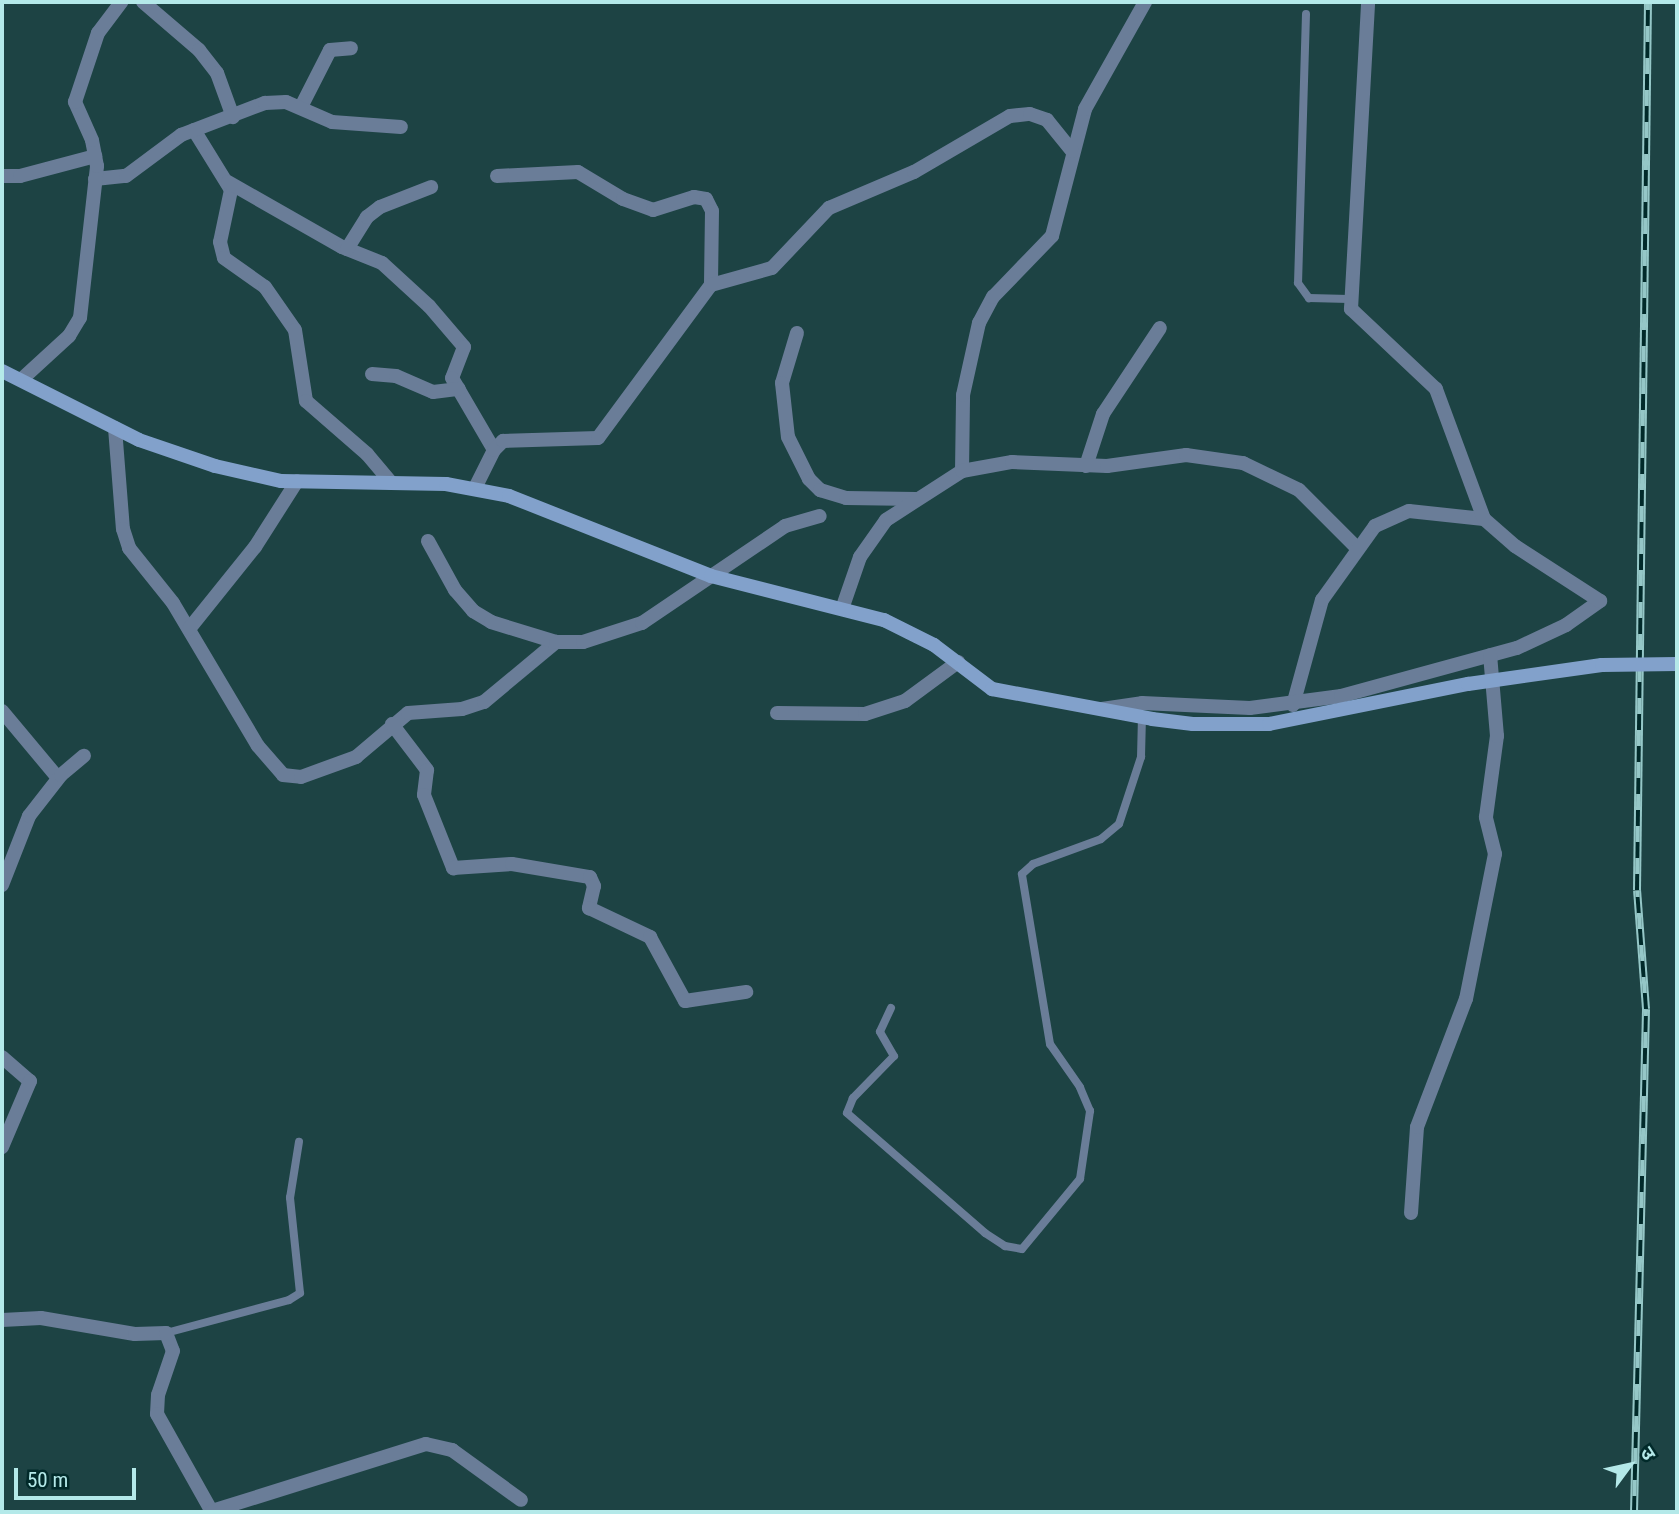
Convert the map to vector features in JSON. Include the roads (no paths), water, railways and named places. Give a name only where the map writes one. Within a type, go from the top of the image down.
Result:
[{"type":"street","points":[[22,379],[69,336],[80,318],[95,179],[95,156],[75,103],[98,33],[121,2]]},
{"type":"street","points":[[143,2],[199,50],[217,73],[233,117]]},
{"type":"street","points":[[962,471],[963,395],[979,323],[993,297],[1052,236],[1072,151],[1091,96],[1145,2]]},
{"type":"street","points":[[1102,709],[1142,703],[1225,708],[1293,705],[1371,690],[1541,638],[1600,601],[1515,546],[1484,519],[1436,389],[1415,365],[1358,320],[1349,299],[1368,2]]},
{"type":"street","points":[[301,107],[330,50],[351,48]]},
{"type":"street","points":[[95,179],[126,176],[166,144],[194,130],[265,103],[301,107],[332,122],[401,127]]},
{"type":"street","points":[[711,285],[768,271],[829,208],[914,172],[1000,119],[1020,114],[1038,116],[1072,151]]},
{"type":"street","points":[[194,130],[228,182],[347,249],[389,268],[460,341],[464,352],[452,378],[494,450]]},
{"type":"street","points":[[2,176],[20,176],[95,156]]},
{"type":"street","points":[[475,488],[494,450],[509,439],[598,438],[711,285],[712,211],[706,199],[694,197],[653,209],[623,199],[578,172],[496,176]]},
{"type":"street","points":[[228,182],[230,203],[220,242],[224,258],[265,287],[295,330],[306,401],[367,454],[391,483]]},
{"type":"street","points":[[347,249],[367,217],[380,207],[431,187]]},
{"type":"street","points":[[1086,466],[1103,414],[1160,328]]},
{"type":"street","points":[[797,333],[782,383],[788,437],[810,479],[820,490],[846,498],[916,499]]},
{"type":"street","points":[[2,371],[115,428],[215,466],[297,481],[475,488],[509,496],[711,576],[842,609],[909,631],[958,662],[992,689],[1147,718],[1193,724],[1269,724],[1468,684],[1602,665],[1677,664]]},
{"type":"street","points":[[372,374],[396,376],[433,392],[459,389]]},
{"type":"street","points":[[115,428],[124,538],[189,629],[258,746],[283,775],[301,777],[346,762],[408,713],[462,709],[484,702],[556,642]]},
{"type":"street","points":[[842,609],[871,537],[916,499],[962,471],[1036,460],[1086,466],[1186,455],[1244,463],[1299,490],[1357,548]]},
{"type":"street","points":[[189,629],[255,547],[297,481]]},
{"type":"street","points":[[1293,705],[1322,600],[1375,526],[1394,514],[1420,512],[1484,519]]},
{"type":"street","points":[[428,541],[455,590],[473,611],[491,622],[556,642],[583,642],[628,630],[785,526],[820,516]]},
{"type":"street","points":[[1411,1213],[1417,1128],[1466,999],[1495,854],[1486,817],[1497,736],[1490,655]]},
{"type":"street","points":[[777,713],[865,714],[905,701],[958,662]]},
{"type":"street","points":[[5,721],[58,778]]},
{"type":"street","points":[[392,724],[427,770],[424,795],[453,868],[512,864],[590,877],[594,886],[589,908],[650,937],[685,1001],[746,992]]},
{"type":"street","points":[[2,885],[29,816],[58,778],[84,756]]},
{"type":"street","points":[[2,1057],[30,1081],[2,1147]]},
{"type":"street","points":[[2,1320],[41,1318],[135,1334],[166,1333],[173,1351],[158,1395],[157,1414],[212,1512],[426,1444],[453,1450],[521,1500]]},
{"type":"lane","points":[[1306,14],[1298,283],[1309,298],[1349,299]]},
{"type":"lane","points":[[891,1008],[880,1032],[894,1056],[853,1098],[847,1113],[985,1233],[1005,1246],[1022,1249],[1080,1179],[1090,1111],[1080,1087],[1049,1044],[1023,874],[1033,864],[1101,839],[1119,824],[1141,757],[1147,718]]},
{"type":"lane","points":[[166,1333],[289,1300],[300,1293],[290,1198],[299,1142]]},
{"type":"railway","points":[[1634,1512],[1646,1009],[1637,890],[1648,2]]}]
